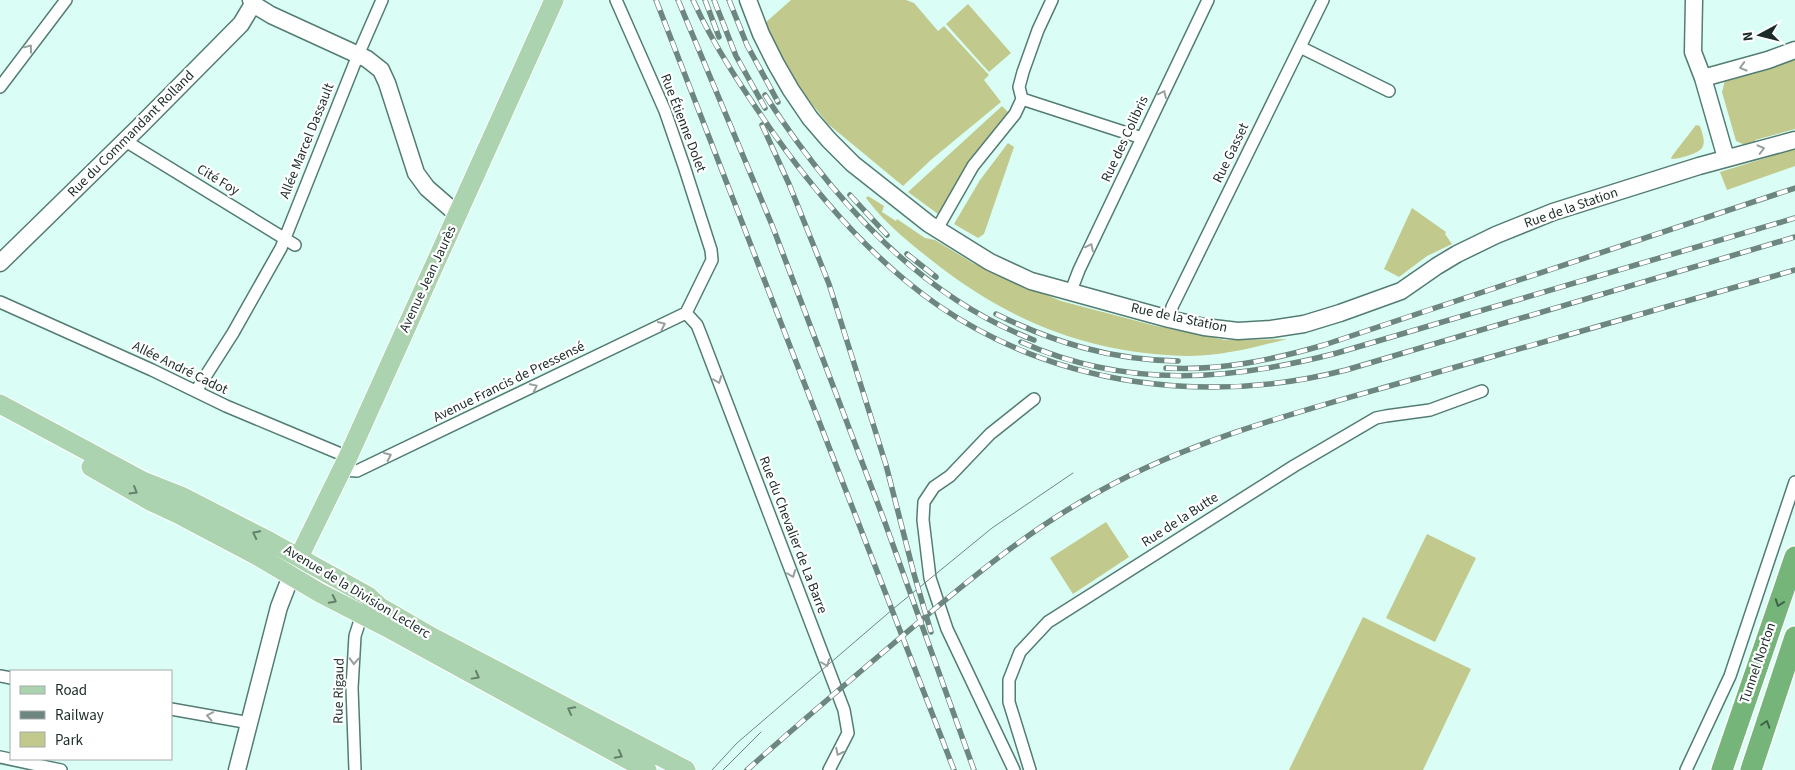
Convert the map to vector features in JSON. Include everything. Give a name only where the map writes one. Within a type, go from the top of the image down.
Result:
[{"type":"highway","name":"Tunnel Norton","points":[[1722,769],[1795,557]]},
{"type":"highway","name":"Tunnel Norton","points":[[1751,770],[1795,637]]},
{"type":"main road","name":"Avenue Jean Jaurès","points":[[299,557],[345,464],[554,0]]},
{"type":"main road","name":"Avenue de la Division Leclerc","points":[[0,404],[143,481],[181,496],[299,557],[368,596],[380,607],[432,637],[686,770]]},
{"type":"main road","name":"Avenue de la Division Leclerc","points":[[0,416],[152,502],[261,558],[320,593],[362,614],[647,770]]},
{"type":"street","points":[[0,86],[66,0]]},
{"type":"street","name":"Allée Marcel Dassault","points":[[196,391],[233,333],[285,238],[382,0]]},
{"type":"street","name":"Rue Étienne Dolet","points":[[616,0],[668,120],[709,243],[712,260],[686,313]]},
{"type":"street","name":"Rue de la Station","points":[[748,0],[761,34],[776,64],[810,118],[853,164],[937,229],[990,262],[1031,281],[1204,327],[1238,331],[1304,324],[1402,291],[1456,254],[1496,235],[1554,212],[1726,158],[1795,140]]},
{"type":"street","points":[[937,229],[973,166],[1015,114],[1022,99],[1019,87],[1023,72],[1038,30],[1052,0]]},
{"type":"street","name":"Rue des Colibris","points":[[1071,291],[1078,270],[1208,0]]},
{"type":"street","name":"Rue Gasset","points":[[1169,319],[1172,307],[1322,0]]},
{"type":"street","points":[[1694,0],[1693,52],[1703,78],[1726,158]]},
{"type":"street","points":[[252,2],[271,15],[367,59],[381,70],[416,173],[427,188],[458,215]]},
{"type":"street","name":"Rue du Commandant Rolland","points":[[0,263],[241,24],[252,2]]},
{"type":"street","points":[[1300,47],[1389,91]]},
{"type":"street","points":[[1703,78],[1768,60],[1795,50]]},
{"type":"street","points":[[1022,99],[1142,138]]},
{"type":"street","name":"Cité Foy","points":[[127,139],[132,145],[296,245]]},
{"type":"street","name":"Allée André Cadot","points":[[0,302],[152,370],[345,464]]},
{"type":"street","name":"Avenue Francis de Pressensé","points":[[345,464],[357,471],[686,313]]},
{"type":"street","name":"Rue du Chevalier de La Barre","points":[[686,313],[697,324],[701,334],[844,710],[848,734],[829,770]]},
{"type":"street","name":"Rue de la Butte","points":[[1030,770],[1009,702],[1008,680],[1020,652],[1048,622],[1294,466],[1376,418],[1430,410],[1482,391]]},
{"type":"street","points":[[1014,770],[948,629],[930,578],[923,520],[924,502],[934,487],[950,476],[990,434],[1034,399]]},
{"type":"street","points":[[1686,770],[1730,676],[1795,482]]},
{"type":"street","points":[[237,770],[279,607],[299,557]]},
{"type":"street","name":"Rue Rigaud","points":[[355,770],[352,688],[354,636],[362,614]]},
{"type":"street","points":[[172,709],[250,724]]},
{"type":"street","points":[[14,760],[61,770]]},
{"type":"green space","points":[[791,0],[906,0],[914,3],[938,31],[944,26],[989,75],[984,80],[1001,102],[932,159],[903,186],[828,124],[800,89],[781,60],[765,23]]},
{"type":"green space","points":[[968,4],[1011,53],[989,72],[946,24]]},
{"type":"green space","points":[[1795,60],[1795,129],[1755,140],[1756,144],[1745,145],[1736,141],[1722,92],[1725,80]]},
{"type":"green space","points":[[1002,106],[1009,113],[967,166],[938,214],[908,192]]},
{"type":"green space","points":[[1696,125],[1700,126],[1703,137],[1704,142],[1701,149],[1694,154],[1671,159],[1672,156]]},
{"type":"green space","points":[[1008,143],[1014,147],[984,234],[978,238],[954,224],[980,180]]},
{"type":"green space","points":[[1795,149],[1795,166],[1727,190],[1720,172]]},
{"type":"green space","points":[[868,196],[884,206],[882,212],[896,221],[897,219],[925,238],[935,240],[973,263],[1061,301],[1156,326],[1225,340],[1287,339],[1227,353],[1202,356],[1154,354],[1086,342],[1023,318],[993,303],[964,284],[898,233],[873,207],[866,198]]},
{"type":"green space","points":[[1412,208],[1446,232],[1445,234],[1452,244],[1427,256],[1399,277],[1384,269]]},
{"type":"green space","points":[[1106,522],[1129,557],[1073,594],[1050,558]]},
{"type":"green space","points":[[1427,534],[1476,558],[1435,642],[1386,618]]},
{"type":"green space","points":[[1363,617],[1471,669],[1423,770],[1289,770]]},
{"type":"tram line","points":[[712,770],[737,743],[893,609],[992,528],[1073,473]]},
{"type":"tram line","points":[[723,770],[761,732]]},
{"type":"railway","points":[[656,0],[954,770]]},
{"type":"railway","points":[[678,0],[772,225],[884,520],[974,770]]},
{"type":"railway","points":[[693,0],[720,52],[774,134],[829,205],[870,249],[939,306],[985,333],[1034,355],[1084,371],[1136,382],[1188,386],[1241,386],[1294,381],[1346,370],[1795,237]]},
{"type":"railway","points":[[705,0],[719,37]]},
{"type":"railway","points":[[714,0],[736,56],[765,108]]},
{"type":"railway","points":[[729,0],[747,45],[778,102]]},
{"type":"railway","points":[[765,95],[791,133],[849,206],[915,270],[952,298],[992,321],[1034,340]]},
{"type":"railway","points":[[762,125],[789,184],[829,284],[886,465],[931,632]]},
{"type":"railway","points":[[1166,368],[1226,366],[1285,355],[1324,345],[1795,188]]},
{"type":"railway","points":[[850,195],[887,235]]},
{"type":"railway","points":[[1021,342],[1061,357],[1139,374],[1178,376],[1257,370],[1337,353],[1795,218]]},
{"type":"railway","points":[[907,254],[936,277]]},
{"type":"railway","points":[[747,770],[900,638],[996,559],[1047,523],[1136,472],[1212,441],[1289,415],[1795,270]]},
{"type":"railway","points":[[996,314],[1040,333],[1084,348],[1130,357],[1178,361]]}]
